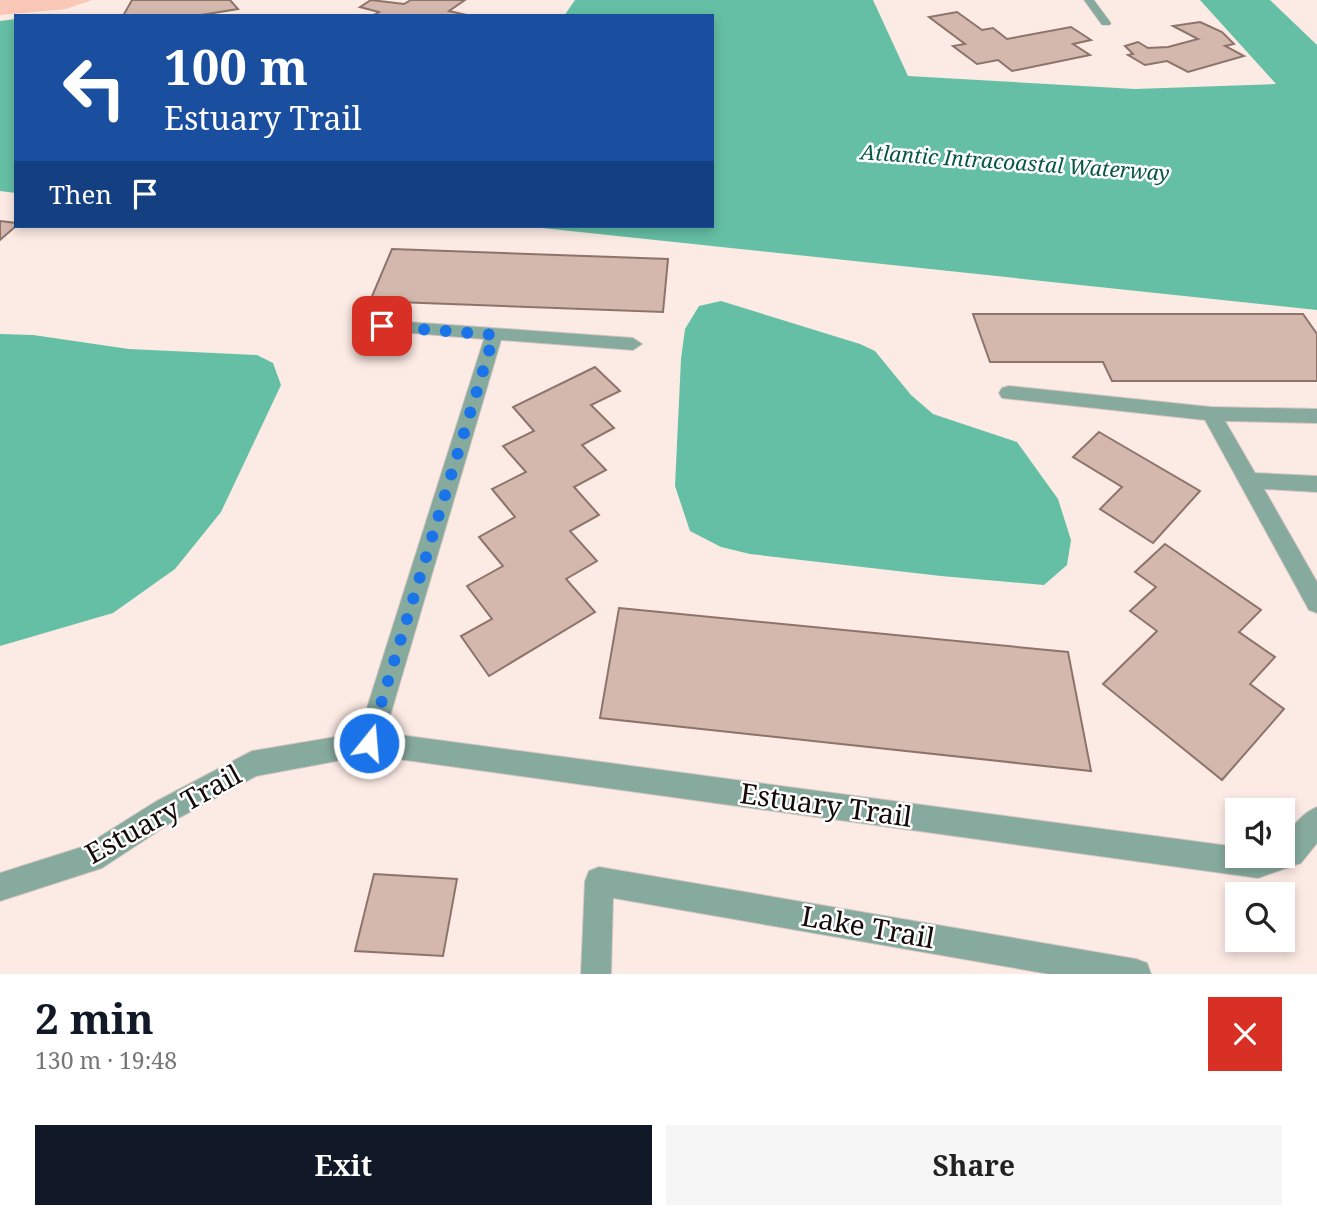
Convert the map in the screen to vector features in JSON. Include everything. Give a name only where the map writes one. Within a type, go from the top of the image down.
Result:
[{"type":"street","points":[[382,326],[633,344]]},
{"type":"street","points":[[369,743],[494,335]]},
{"type":"street","points":[[1009,393],[1211,414],[1317,416]]},
{"type":"street","points":[[1211,414],[1317,603]]},
{"type":"street","points":[[1250,481],[1317,484]]},
{"type":"street","name":"Estuary Trail","points":[[0,887],[92,858],[164,811],[252,764],[369,743],[1225,860]]},
{"type":"street","name":"Estuary Trail","points":[[1295,848],[1317,821]]},
{"type":"street","name":"Lake Trail","points":[[596,974],[599,881],[1136,974]]},
{"type":"lane","points":[[1089,0],[1106,23]]},
{"type":"shaded area","points":[[0,0],[92,0],[66,9],[0,15]]},
{"type":"water","name":"Atlantic Intracoastal Waterway","points":[[575,0],[873,0],[908,76],[1135,89],[1276,84],[1200,0],[1270,0],[1317,45],[1317,310],[542,228],[714,228],[714,14],[565,14]]},
{"type":"water","points":[[14,19],[14,193],[0,191],[0,21]]},
{"type":"water","points":[[721,301],[875,351],[911,395],[933,414],[1017,442],[1058,499],[1071,540],[1067,565],[1044,585],[941,576],[750,554],[721,547],[690,531],[675,486],[685,329],[699,306]]},
{"type":"water","points":[[0,334],[33,335],[129,349],[257,355],[273,363],[281,385],[221,512],[175,569],[113,613],[0,646]]},
{"type":"building","points":[[132,0],[230,0],[238,9],[207,14],[124,14]]},
{"type":"building","points":[[371,0],[404,4],[411,0],[465,0],[449,11],[462,14],[376,14],[379,12],[360,7]]},
{"type":"building","points":[[957,12],[982,30],[993,28],[1007,39],[1071,27],[1091,40],[1073,44],[1090,55],[1012,71],[998,60],[977,64],[953,46],[965,44],[929,17]]},
{"type":"building","points":[[1200,22],[1222,32],[1234,44],[1225,46],[1244,56],[1188,72],[1167,61],[1145,65],[1128,55],[1133,54],[1125,46],[1138,42],[1148,48],[1168,47],[1198,39],[1173,26]]},
{"type":"building","points":[[0,221],[14,223],[14,228],[0,240]]},
{"type":"building","points":[[392,249],[668,259],[663,312],[370,301]]},
{"type":"building","points":[[973,314],[1303,314],[1317,334],[1317,381],[1112,381],[1103,362],[990,362]]},
{"type":"building","points":[[595,367],[620,391],[591,405],[614,428],[582,445],[606,470],[574,487],[599,515],[570,531],[597,561],[566,579],[595,612],[489,676],[461,636],[492,619],[467,586],[503,566],[479,537],[515,517],[492,489],[526,472],[503,446],[534,431],[513,407]]},
{"type":"building","points":[[1099,432],[1200,491],[1153,543],[1100,509],[1122,487],[1073,457]]},
{"type":"building","points":[[1165,544],[1261,610],[1239,632],[1275,657],[1250,684],[1284,709],[1222,780],[1103,684],[1157,631],[1130,611],[1156,587],[1135,572]]},
{"type":"building","points":[[619,608],[1068,652],[1091,771],[600,718]]},
{"type":"building","points":[[374,874],[457,879],[443,956],[355,951]]},
{"type":"route","points":[[369,743],[494,335],[382,326]]}]
